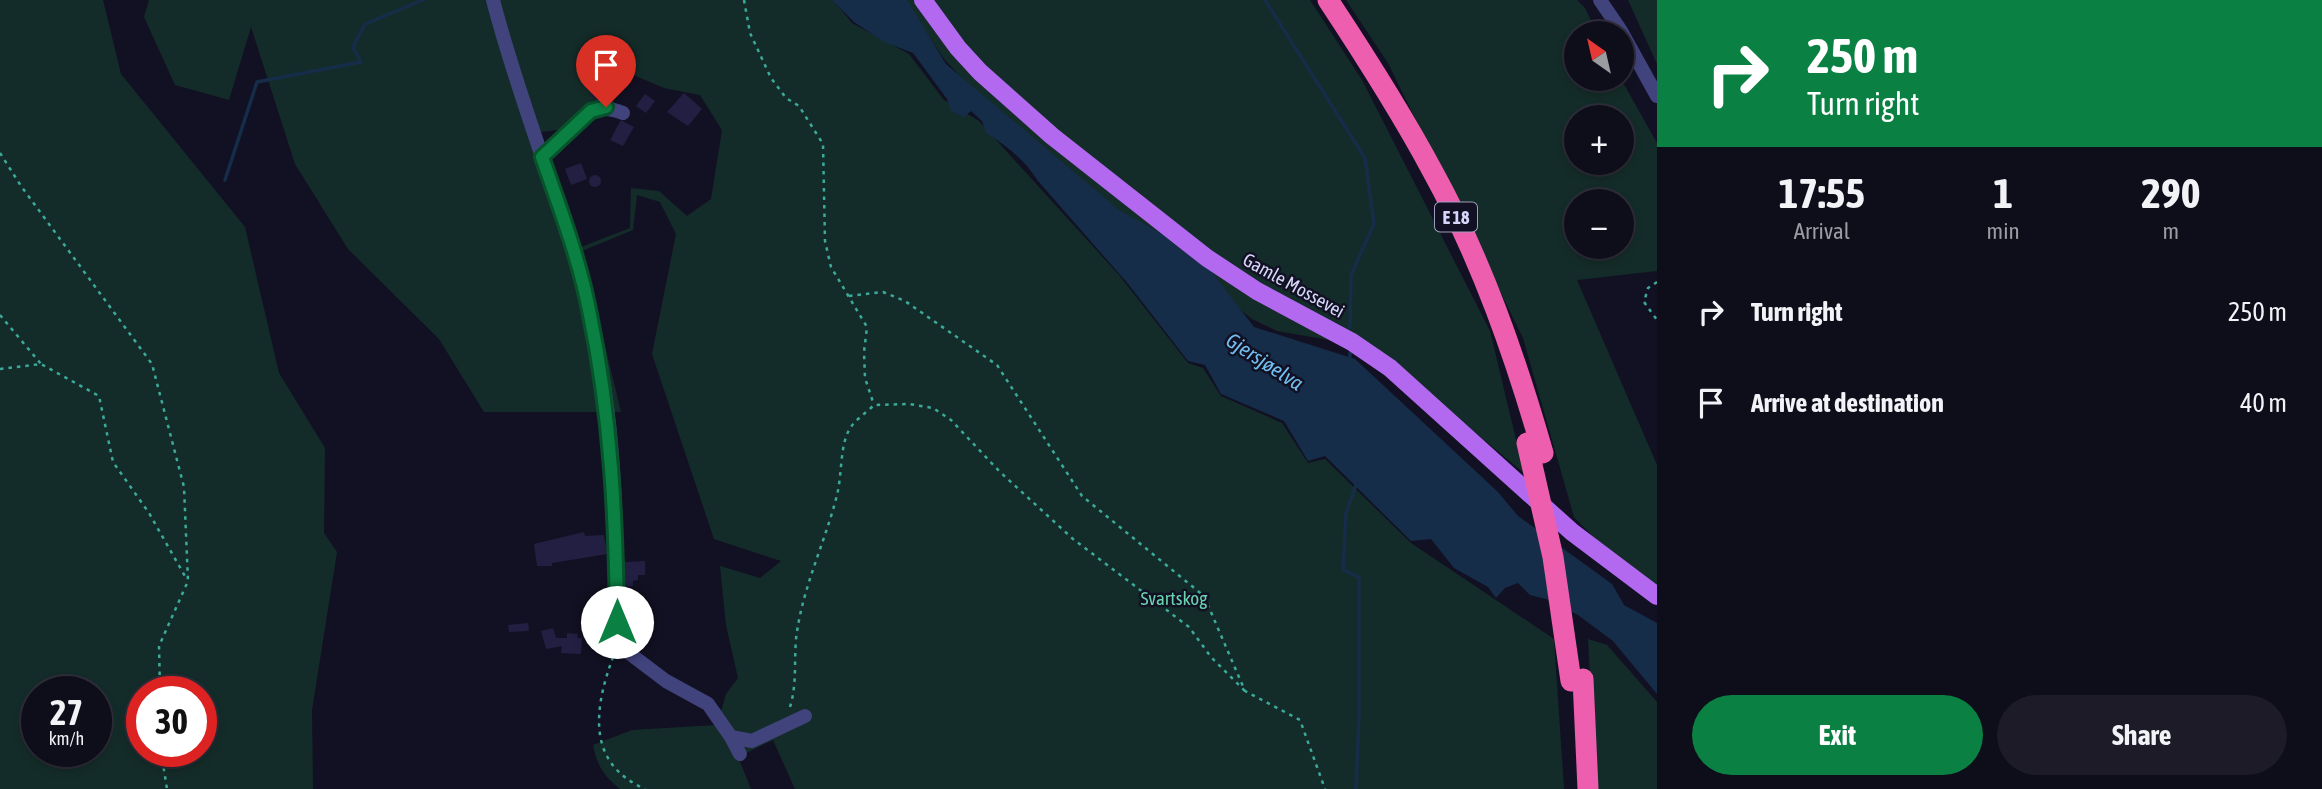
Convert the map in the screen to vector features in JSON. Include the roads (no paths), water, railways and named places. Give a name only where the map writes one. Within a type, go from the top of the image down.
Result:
[{"type":"highway","name":"E 18","points":[[1314,0],[1392,122],[1426,181],[1482,306],[1535,448]]},
{"type":"highway","name":"E 18","points":[[1328,0],[1401,114],[1464,234],[1506,335],[1535,448],[1577,680],[1588,789]]},
{"type":"highway","name":"E 18","points":[[1576,789],[1577,680]]},
{"type":"main road","name":"Gamle Mossevei","points":[[923,0],[980,72],[1069,150],[1175,234],[1237,278],[1343,336],[1390,368],[1562,524],[1620,571],[1657,596]]},
{"type":"street","points":[[493,0],[511,69],[566,228],[590,313],[609,423],[617,532],[617,644],[666,681],[708,704],[740,754]]},
{"type":"street","points":[[1600,0],[1657,96]]},
{"type":"street","points":[[542,157],[591,111],[606,107],[623,113]]},
{"type":"street","points":[[731,737],[752,741],[791,725],[805,716]]},
{"type":"water","name":"Gjersjøelva","points":[[832,0],[907,0],[946,64],[1119,210],[1198,254],[1254,327],[1355,359],[1498,492],[1518,516],[1612,584],[1624,605],[1657,623],[1657,694],[1613,641],[1578,615],[1546,599],[1530,595],[1518,583],[1505,588],[1496,598],[1488,587],[1454,568],[1431,539],[1411,541],[1325,456],[1308,461],[1284,421],[1221,394],[1205,365],[1188,361],[1129,285],[1021,160],[986,133],[982,121],[971,111],[964,117],[951,111],[947,99],[913,53],[884,42],[854,22]]},
{"type":"waterway","points":[[225,180],[257,82],[361,62],[353,47],[365,24],[423,0]]},
{"type":"waterway","points":[[1265,0],[1365,158],[1374,224],[1351,275],[1350,328]]},
{"type":"waterway","points":[[1356,485],[1346,513],[1343,570],[1359,577],[1356,789]]},
{"type":"park label","name":"Svartskog","points":[[1174,598]]}]
